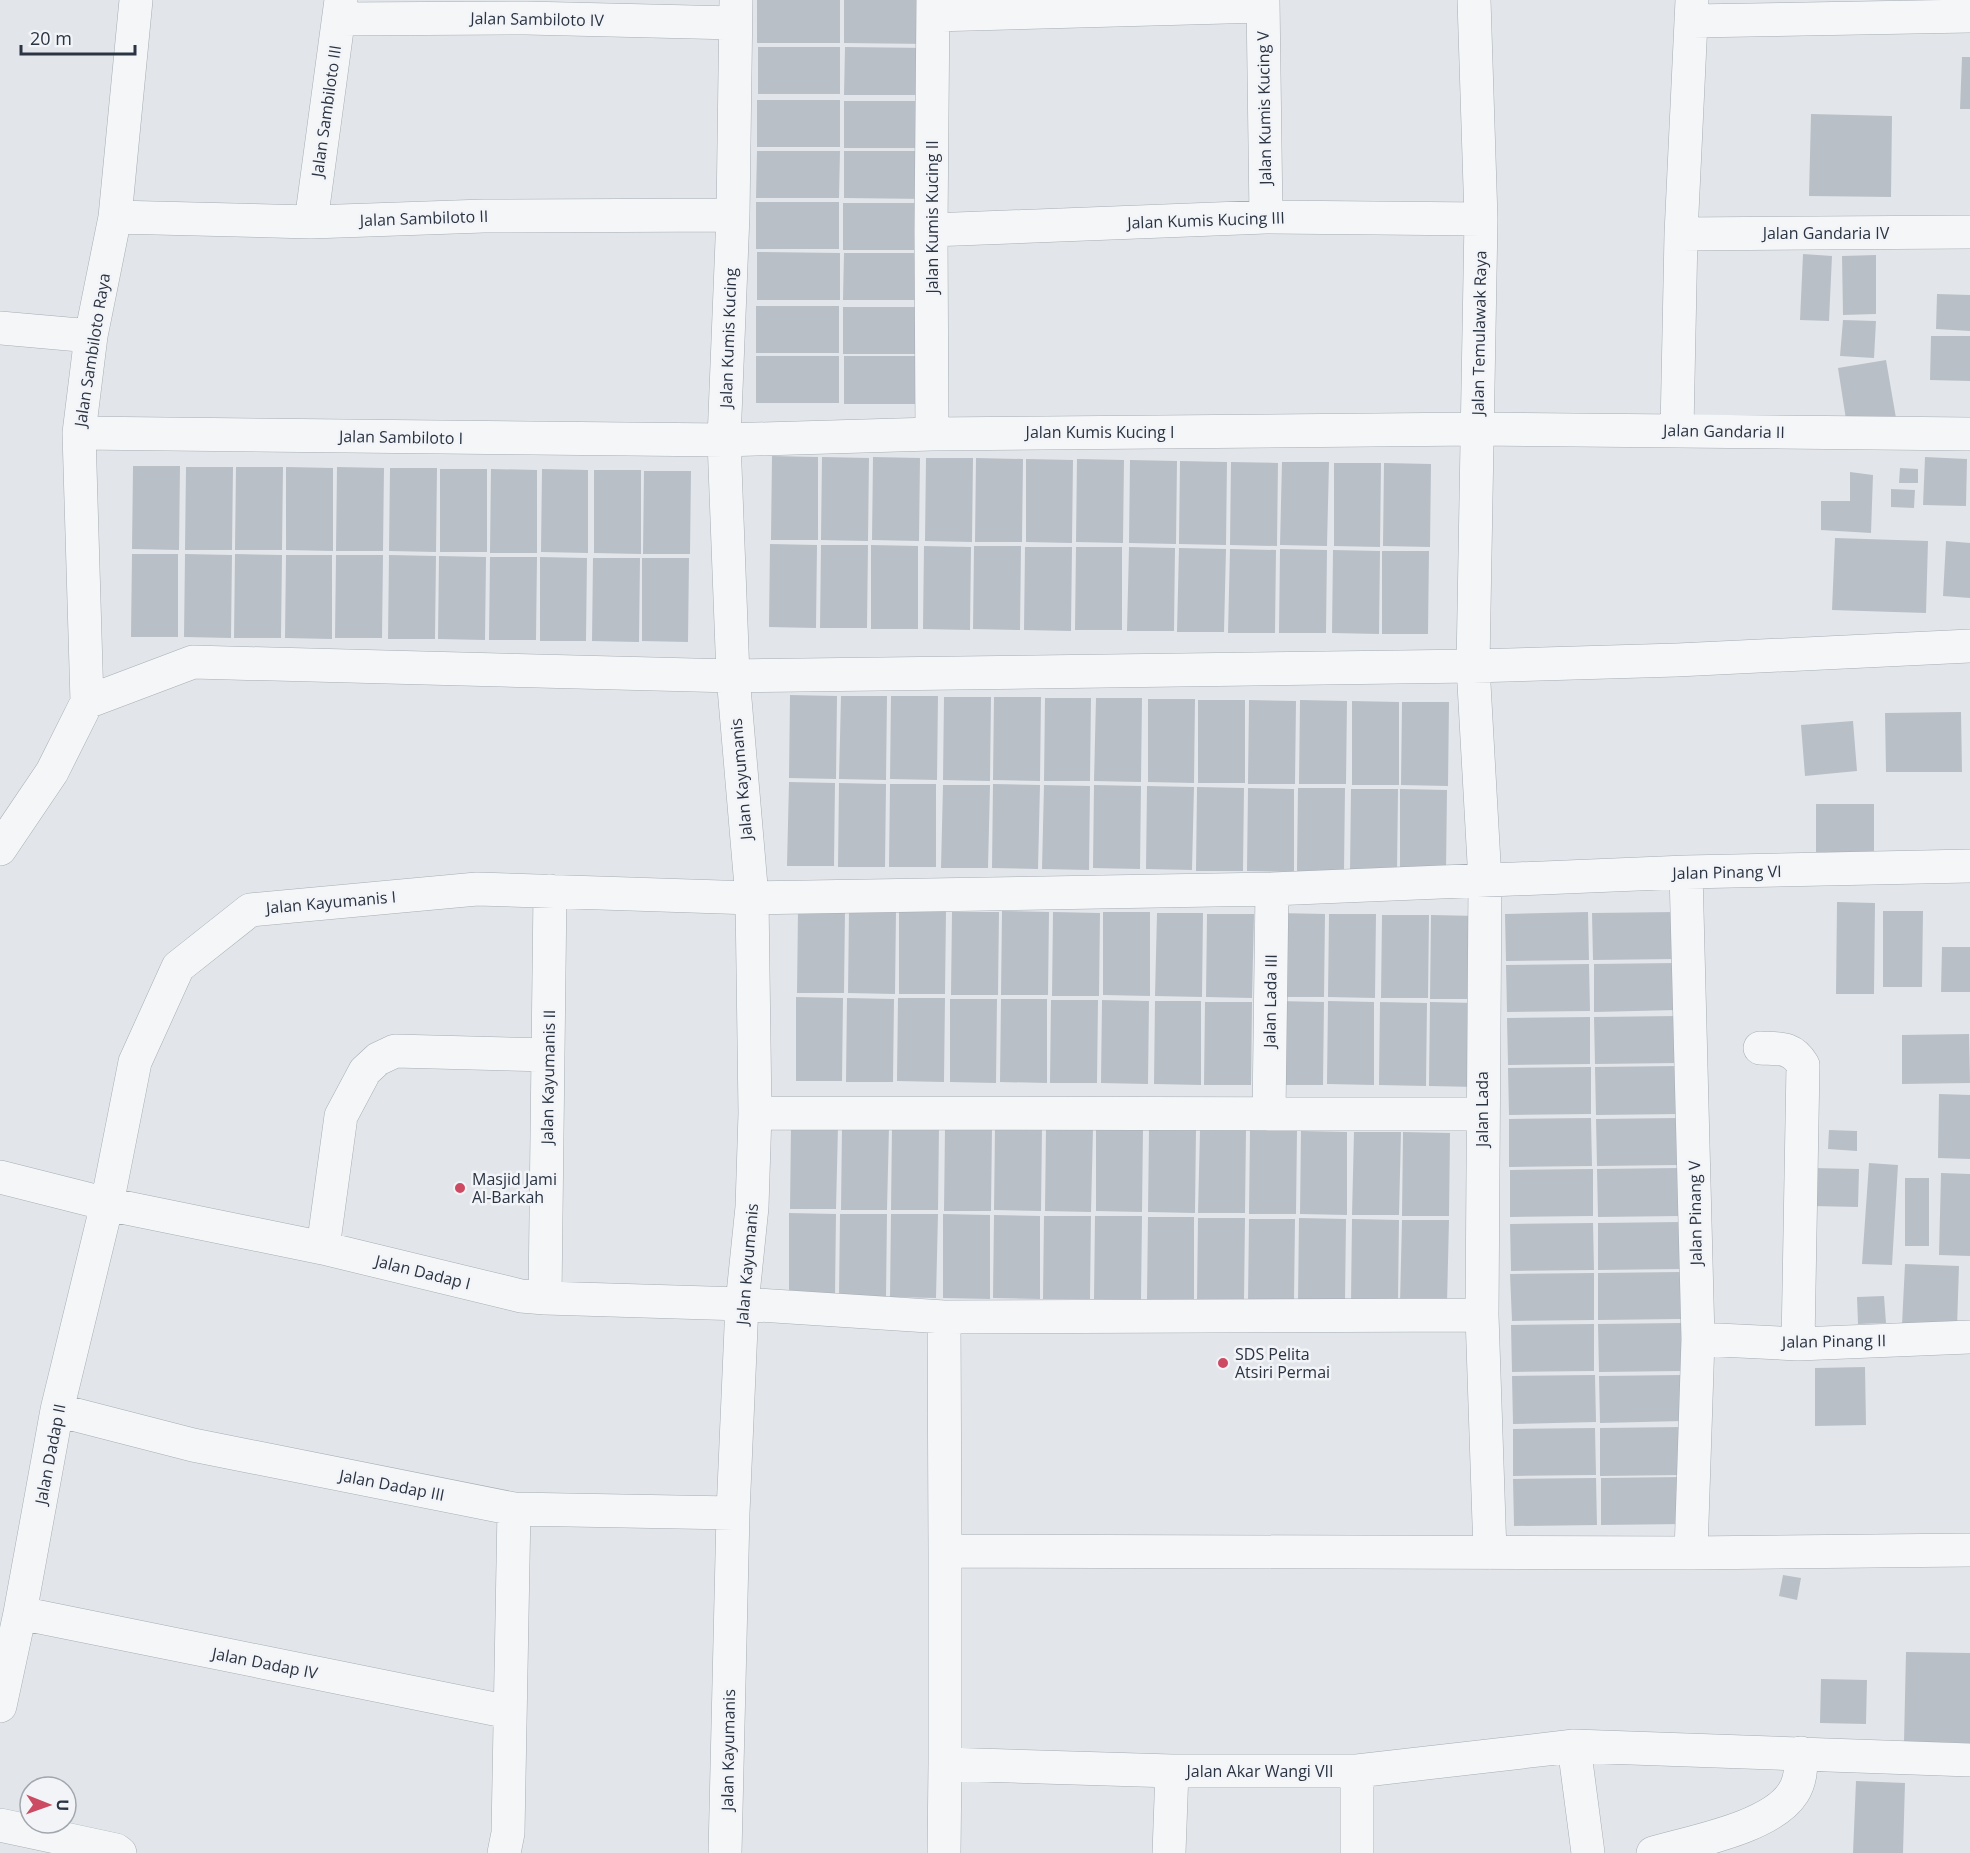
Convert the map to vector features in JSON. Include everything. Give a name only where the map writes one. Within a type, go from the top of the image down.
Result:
[{"type":"street","name":"Jalan Sambiloto Raya","points":[[87,702],[79,433],[91,336],[115,217],[136,0]]},
{"type":"street","name":"Jalan Temulawak Raya","points":[[1473,666],[1481,219],[1474,0]]},
{"type":"street","points":[[933,8],[1263,3]]},
{"type":"street","name":"Jalan Kumis Kucing V","points":[[1263,3],[1266,217]]},
{"type":"street","name":"Jalan Kumis Kucing II","points":[[932,434],[933,8]]},
{"type":"street","points":[[1677,430],[1681,234],[1693,11],[1882,8],[1970,15]]},
{"type":"street","name":"Jalan Sambiloto IV","points":[[340,9],[736,11]]},
{"type":"street","name":"Jalan Sambiloto III","points":[[311,222],[340,9]]},
{"type":"street","name":"Jalan Kumis Kucing","points":[[733,676],[724,440],[733,215],[736,11]]},
{"type":"street","name":"Jalan Sambiloto II","points":[[115,217],[311,222],[484,216],[733,215]]},
{"type":"street","name":"Jalan Kumis Kucing III","points":[[931,230],[1266,217],[1481,219]]},
{"type":"street","name":"Jalan Gandaria IV","points":[[1681,234],[1970,232]]},
{"type":"street","points":[[0,328],[91,336]]},
{"type":"street","name":"Jalan Kumis Kucing I","points":[[724,440],[932,434],[1477,429]]},
{"type":"street","name":"Jalan Gandaria II","points":[[1477,429],[1970,434]]},
{"type":"street","name":"Jalan Sambiloto I","points":[[79,433],[724,440]]},
{"type":"street","points":[[0,849],[52,772],[87,702],[193,662],[733,676],[1473,666],[1677,660],[1970,646]]},
{"type":"street","name":"Jalan Lada","points":[[1473,666],[1485,881],[1482,1315],[1490,1552]]},
{"type":"street","name":"Jalan Kayumanis","points":[[725,1853],[742,1304],[752,1207],[755,1113],[752,898],[733,676]]},
{"type":"street","name":"Jalan Pinang VI","points":[[1272,889],[1686,872],[1970,867]]},
{"type":"street","name":"Jalan Pinang V","points":[[1686,872],[1698,1339],[1691,1553]]},
{"type":"street","name":"Jalan Kayumanis I","points":[[107,1204],[135,1062],[178,966],[250,910],[477,889],[752,898],[1272,889]]},
{"type":"street","name":"Jalan Lada III","points":[[1269,1114],[1272,889]]},
{"type":"street","name":"Jalan Kayumanis II","points":[[545,1298],[550,891]]},
{"type":"street","points":[[1760,1048],[1784,1049],[1796,1054],[1803,1065],[1798,1344]]},
{"type":"street","points":[[323,1248],[341,1116],[365,1071],[378,1059],[395,1052],[548,1055]]},
{"type":"street","points":[[755,1113],[1482,1114]]},
{"type":"street","name":"Jalan Dadap I","points":[[0,1177],[107,1204],[323,1248],[521,1296],[742,1304],[944,1317],[1482,1315]]},
{"type":"street","name":"Jalan Dadap II","points":[[0,1706],[20,1613],[57,1410],[107,1204]]},
{"type":"street","points":[[944,1317],[944,1853]]},
{"type":"street","name":"Jalan Pinang II","points":[[1698,1339],[1798,1344],[1970,1337]]},
{"type":"street","name":"Jalan Dadap III","points":[[57,1410],[193,1445],[514,1509],[734,1513]]},
{"type":"street","points":[[504,1853],[508,1833],[514,1509]]},
{"type":"street","points":[[945,1551],[1691,1553],[1970,1550]]},
{"type":"street","name":"Jalan Dadap IV","points":[[20,1613],[509,1712]]},
{"type":"street","points":[[1574,1746],[1588,1853]]},
{"type":"street","name":"Jalan Akar Wangi VII","points":[[945,1764],[1172,1771],[1357,1772],[1574,1746],[1970,1760]]},
{"type":"street","points":[[1653,1853],[1753,1823],[1774,1810],[1792,1794],[1801,1770],[1801,1753]]},
{"type":"street","points":[[1169,1853],[1172,1771]]},
{"type":"street","points":[[1357,1772],[1357,1853]]},
{"type":"street","points":[[0,1824],[122,1852]]},
{"type":"building","points":[[757,0],[840,0],[840,43],[757,43]]},
{"type":"building","points":[[844,0],[927,0],[927,44],[844,43]]},
{"type":"building","points":[[758,47],[840,47],[840,94],[758,94]]},
{"type":"building","points":[[845,47],[928,48],[928,95],[844,95]]},
{"type":"building","points":[[1962,57],[1970,57],[1970,109],[1960,109]]},
{"type":"building","points":[[757,100],[840,100],[840,147],[757,147]]},
{"type":"building","points":[[844,101],[927,101],[927,148],[844,148]]},
{"type":"building","points":[[1811,114],[1892,116],[1891,197],[1809,196]]},
{"type":"building","points":[[757,151],[840,151],[839,198],[756,198]]},
{"type":"building","points":[[844,151],[927,151],[926,199],[844,198]]},
{"type":"building","points":[[756,202],[839,202],[839,249],[756,249]]},
{"type":"building","points":[[843,203],[926,203],[926,250],[843,250]]},
{"type":"building","points":[[757,252],[840,253],[840,300],[757,300]]},
{"type":"building","points":[[844,253],[927,253],[926,300],[843,300]]},
{"type":"building","points":[[1803,254],[1832,256],[1829,321],[1800,320]]},
{"type":"building","points":[[1876,255],[1876,314],[1843,315],[1842,256]]},
{"type":"building","points":[[1937,294],[1970,295],[1970,331],[1936,329]]},
{"type":"building","points":[[756,306],[839,306],[839,353],[756,353]]},
{"type":"building","points":[[843,307],[926,307],[926,354],[843,354]]},
{"type":"building","points":[[1843,320],[1876,321],[1874,358],[1840,356]]},
{"type":"building","points":[[1931,336],[1970,336],[1970,381],[1930,380]]},
{"type":"building","points":[[756,356],[839,356],[839,403],[756,403]]},
{"type":"building","points":[[844,356],[926,356],[926,404],[844,404]]},
{"type":"building","points":[[1886,360],[1896,418],[1847,426],[1838,368]]},
{"type":"building","points":[[772,456],[818,457],[818,540],[771,540]]},
{"type":"building","points":[[822,457],[869,458],[868,541],[821,540]]},
{"type":"building","points":[[873,457],[920,458],[919,541],[872,540]]},
{"type":"building","points":[[1925,457],[1967,459],[1966,506],[1923,505]]},
{"type":"building","points":[[926,458],[973,458],[972,542],[925,541]]},
{"type":"building","points":[[976,458],[1023,459],[1022,542],[975,542]]},
{"type":"building","points":[[1026,459],[1073,460],[1072,543],[1026,542]]},
{"type":"building","points":[[1077,459],[1124,460],[1123,543],[1076,542]]},
{"type":"building","points":[[1130,460],[1177,461],[1176,544],[1129,543]]},
{"type":"building","points":[[1180,461],[1227,462],[1226,545],[1179,544]]},
{"type":"building","points":[[1231,462],[1278,463],[1277,546],[1230,545]]},
{"type":"building","points":[[1282,462],[1329,462],[1327,546],[1280,545]]},
{"type":"building","points":[[1334,463],[1381,463],[1380,547],[1334,546]]},
{"type":"building","points":[[1384,463],[1431,464],[1430,547],[1383,546]]},
{"type":"building","points":[[133,466],[180,466],[179,550],[132,549]]},
{"type":"building","points":[[186,467],[233,467],[232,550],[185,550]]},
{"type":"building","points":[[236,467],[283,467],[282,550],[235,550]]},
{"type":"building","points":[[286,467],[333,468],[333,551],[286,550]]},
{"type":"building","points":[[337,467],[384,468],[383,551],[336,551]]},
{"type":"building","points":[[390,468],[437,468],[436,552],[389,551]]},
{"type":"building","points":[[1900,468],[1918,469],[1918,483],[1899,483]]},
{"type":"building","points":[[440,469],[487,469],[487,552],[440,552]]},
{"type":"building","points":[[491,469],[537,470],[537,553],[490,553]]},
{"type":"building","points":[[542,469],[588,470],[588,553],[541,552]]},
{"type":"building","points":[[594,470],[641,470],[641,554],[594,553]]},
{"type":"building","points":[[644,471],[691,471],[690,554],[643,554]]},
{"type":"building","points":[[1850,472],[1873,475],[1871,533],[1821,530],[1821,501],[1850,501]]},
{"type":"building","points":[[1891,489],[1915,490],[1914,508],[1891,507]]},
{"type":"building","points":[[1835,538],[1928,541],[1926,613],[1832,610]]},
{"type":"building","points":[[1946,541],[1970,543],[1970,598],[1943,596]]},
{"type":"building","points":[[770,544],[817,545],[816,628],[769,627]]},
{"type":"building","points":[[821,545],[868,545],[867,628],[820,628]]},
{"type":"building","points":[[871,545],[918,546],[918,629],[871,629]]},
{"type":"building","points":[[924,546],[971,547],[970,630],[923,629]]},
{"type":"building","points":[[974,546],[1021,546],[1020,630],[973,629]]},
{"type":"building","points":[[1025,547],[1072,547],[1071,631],[1024,630]]},
{"type":"building","points":[[1076,547],[1122,547],[1122,630],[1075,630]]},
{"type":"building","points":[[1129,547],[1175,548],[1174,631],[1127,631]]},
{"type":"building","points":[[1179,548],[1226,549],[1224,632],[1177,632]]},
{"type":"building","points":[[1230,549],[1276,550],[1275,633],[1228,633]]},
{"type":"building","points":[[1280,549],[1327,550],[1326,633],[1279,633]]},
{"type":"building","points":[[1333,550],[1380,551],[1379,634],[1332,633]]},
{"type":"building","points":[[1382,551],[1429,551],[1428,634],[1382,634]]},
{"type":"building","points":[[132,554],[178,554],[178,637],[131,637]]},
{"type":"building","points":[[185,554],[232,555],[231,638],[184,637]]},
{"type":"building","points":[[235,554],[282,555],[281,638],[234,638]]},
{"type":"building","points":[[286,555],[332,555],[332,639],[285,638]]},
{"type":"building","points":[[336,555],[383,555],[382,638],[335,638]]},
{"type":"building","points":[[389,555],[436,556],[435,639],[388,639]]},
{"type":"building","points":[[439,556],[486,557],[485,640],[438,639]]},
{"type":"building","points":[[490,557],[537,557],[536,640],[489,640]]},
{"type":"building","points":[[540,557],[587,558],[586,641],[540,641]]},
{"type":"building","points":[[593,558],[640,558],[639,642],[592,641]]},
{"type":"building","points":[[642,558],[689,558],[688,642],[642,641]]},
{"type":"building","points":[[790,695],[837,696],[836,779],[789,778]]},
{"type":"building","points":[[841,696],[887,696],[886,780],[839,779]]},
{"type":"building","points":[[891,696],[938,696],[937,780],[890,779]]},
{"type":"building","points":[[944,697],[991,697],[990,781],[943,780]]},
{"type":"building","points":[[994,697],[1041,697],[1040,781],[993,780]]},
{"type":"building","points":[[1045,698],[1091,698],[1090,781],[1044,781]]},
{"type":"building","points":[[1096,698],[1142,698],[1141,782],[1094,781]]},
{"type":"building","points":[[1148,699],[1195,699],[1194,783],[1148,782]]},
{"type":"building","points":[[1198,700],[1245,700],[1245,783],[1198,783]]},
{"type":"building","points":[[1249,700],[1296,701],[1295,784],[1248,784]]},
{"type":"building","points":[[1300,700],[1347,701],[1346,784],[1299,784]]},
{"type":"building","points":[[1352,701],[1399,702],[1399,785],[1352,785]]},
{"type":"building","points":[[1402,702],[1449,702],[1448,786],[1401,785]]},
{"type":"building","points":[[1961,712],[1962,772],[1886,772],[1885,713]]},
{"type":"building","points":[[1853,721],[1857,771],[1805,776],[1801,725]]},
{"type":"building","points":[[789,782],[835,783],[834,866],[787,866]]},
{"type":"building","points":[[839,783],[886,784],[885,867],[838,867]]},
{"type":"building","points":[[890,784],[936,784],[936,867],[889,867]]},
{"type":"building","points":[[993,784],[1040,785],[1038,869],[992,868]]},
{"type":"building","points":[[943,785],[990,785],[988,868],[941,868]]},
{"type":"building","points":[[1044,785],[1090,786],[1089,870],[1042,869]]},
{"type":"building","points":[[1094,785],[1141,786],[1140,869],[1093,868]]},
{"type":"building","points":[[1147,786],[1194,787],[1192,870],[1146,869]]},
{"type":"building","points":[[1197,787],[1244,788],[1243,871],[1196,871]]},
{"type":"building","points":[[1248,788],[1294,789],[1294,872],[1247,871]]},
{"type":"building","points":[[1298,788],[1345,788],[1344,872],[1297,871]]},
{"type":"building","points":[[1351,789],[1398,789],[1397,873],[1350,872]]},
{"type":"building","points":[[1400,789],[1447,790],[1446,873],[1400,873]]},
{"type":"building","points":[[1816,804],[1874,804],[1874,852],[1816,852]]},
{"type":"building","points":[[1837,902],[1875,903],[1874,994],[1836,994]]},
{"type":"building","points":[[798,909],[845,910],[844,993],[797,993]]},
{"type":"building","points":[[849,910],[896,911],[895,994],[848,993]]},
{"type":"building","points":[[899,911],[946,911],[945,994],[899,994]]},
{"type":"building","points":[[1002,911],[1049,912],[1048,995],[1001,995]]},
{"type":"building","points":[[1883,911],[1923,911],[1922,987],[1883,987]]},
{"type":"building","points":[[952,912],[999,912],[998,995],[951,995]]},
{"type":"building","points":[[1053,912],[1100,913],[1099,996],[1052,996]]},
{"type":"building","points":[[1103,912],[1150,912],[1150,996],[1103,995]]},
{"type":"building","points":[[1588,912],[1589,960],[1506,961],[1505,914]]},
{"type":"building","points":[[1675,912],[1676,959],[1593,960],[1592,913]]},
{"type":"building","points":[[1157,913],[1203,913],[1202,997],[1155,996]]},
{"type":"building","points":[[1278,913],[1325,914],[1324,997],[1278,997]]},
{"type":"building","points":[[1207,914],[1254,914],[1252,998],[1206,997]]},
{"type":"building","points":[[1329,914],[1376,914],[1375,998],[1328,997]]},
{"type":"building","points":[[1382,915],[1429,915],[1428,998],[1381,998]]},
{"type":"building","points":[[1431,915],[1478,916],[1477,999],[1430,999]]},
{"type":"building","points":[[1942,947],[1970,947],[1970,992],[1941,992]]},
{"type":"building","points":[[1676,963],[1677,1010],[1594,1012],[1594,964]]},
{"type":"building","points":[[1589,964],[1590,1011],[1507,1012],[1506,965]]},
{"type":"building","points":[[796,997],[843,998],[842,1081],[796,1081]]},
{"type":"building","points":[[847,998],[894,999],[893,1082],[846,1082]]},
{"type":"building","points":[[898,998],[945,998],[944,1082],[897,1081]]},
{"type":"building","points":[[950,999],[997,999],[996,1083],[950,1082]]},
{"type":"building","points":[[1001,999],[1047,999],[1047,1083],[1000,1082]]},
{"type":"building","points":[[1051,1000],[1098,1000],[1097,1083],[1050,1083]]},
{"type":"building","points":[[1102,1000],[1149,1001],[1148,1084],[1101,1083]]},
{"type":"building","points":[[1155,1001],[1201,1001],[1201,1085],[1154,1084]]},
{"type":"building","points":[[1277,1001],[1324,1002],[1323,1085],[1276,1085]]},
{"type":"building","points":[[1328,1001],[1374,1002],[1374,1085],[1327,1084]]},
{"type":"building","points":[[1205,1002],[1252,1002],[1251,1085],[1204,1085]]},
{"type":"building","points":[[1380,1002],[1427,1003],[1426,1086],[1379,1085]]},
{"type":"building","points":[[1430,1002],[1476,1003],[1476,1087],[1429,1086]]},
{"type":"building","points":[[1677,1016],[1678,1063],[1595,1064],[1594,1017]]},
{"type":"building","points":[[1590,1017],[1590,1064],[1508,1065],[1507,1018]]},
{"type":"building","points":[[1969,1034],[1970,1083],[1902,1084],[1902,1035]]},
{"type":"building","points":[[1678,1066],[1679,1114],[1596,1115],[1595,1067]]},
{"type":"building","points":[[1591,1067],[1591,1114],[1509,1115],[1508,1068]]},
{"type":"building","points":[[1939,1094],[1970,1095],[1970,1159],[1938,1158]]},
{"type":"building","points":[[1591,1118],[1592,1166],[1509,1167],[1509,1119]]},
{"type":"building","points":[[1679,1118],[1679,1165],[1597,1166],[1596,1119]]},
{"type":"building","points":[[791,1126],[838,1126],[836,1209],[790,1209]]},
{"type":"building","points":[[842,1126],[889,1127],[887,1210],[841,1210]]},
{"type":"building","points":[[892,1126],[939,1127],[938,1210],[891,1210]]},
{"type":"building","points":[[945,1127],[992,1128],[991,1211],[944,1211]]},
{"type":"building","points":[[995,1127],[1042,1127],[1041,1211],[994,1210]]},
{"type":"building","points":[[1046,1128],[1093,1128],[1091,1212],[1045,1211]]},
{"type":"building","points":[[1096,1128],[1143,1129],[1142,1212],[1096,1211]]},
{"type":"building","points":[[1149,1129],[1196,1129],[1195,1213],[1148,1212]]},
{"type":"building","points":[[1200,1130],[1246,1130],[1245,1213],[1198,1213]]},
{"type":"building","points":[[1250,1130],[1297,1131],[1296,1214],[1249,1214]]},
{"type":"building","points":[[1829,1130],[1857,1131],[1857,1151],[1828,1149]]},
{"type":"building","points":[[1301,1131],[1347,1132],[1347,1215],[1300,1214]]},
{"type":"building","points":[[1354,1132],[1401,1132],[1399,1215],[1352,1215]]},
{"type":"building","points":[[1403,1132],[1450,1133],[1449,1216],[1402,1216]]},
{"type":"building","points":[[1869,1163],[1898,1165],[1892,1265],[1862,1264]]},
{"type":"building","points":[[1680,1168],[1680,1216],[1598,1217],[1597,1169]]},
{"type":"building","points":[[1813,1168],[1859,1169],[1858,1207],[1812,1206]]},
{"type":"building","points":[[1593,1169],[1593,1216],[1510,1217],[1510,1170]]},
{"type":"building","points":[[1941,1173],[1970,1174],[1970,1256],[1939,1255]]},
{"type":"building","points":[[1905,1178],[1929,1178],[1929,1246],[1905,1246]]},
{"type":"building","points":[[789,1213],[836,1214],[835,1297],[789,1296]]},
{"type":"building","points":[[840,1214],[887,1214],[886,1298],[839,1297]]},
{"type":"building","points":[[891,1214],[938,1214],[936,1298],[890,1297]]},
{"type":"building","points":[[943,1214],[990,1215],[990,1299],[943,1298]]},
{"type":"building","points":[[994,1215],[1040,1216],[1040,1299],[993,1298]]},
{"type":"building","points":[[1044,1216],[1091,1216],[1090,1299],[1043,1299]]},
{"type":"building","points":[[1095,1216],[1142,1216],[1141,1300],[1094,1299]]},
{"type":"building","points":[[1148,1217],[1194,1217],[1194,1301],[1147,1300]]},
{"type":"building","points":[[1198,1218],[1245,1218],[1244,1302],[1197,1301]]},
{"type":"building","points":[[1299,1218],[1346,1219],[1345,1302],[1298,1302]]},
{"type":"building","points":[[1249,1219],[1295,1219],[1294,1302],[1248,1302]]},
{"type":"building","points":[[1352,1219],[1399,1220],[1398,1303],[1351,1303]]},
{"type":"building","points":[[1402,1220],[1449,1220],[1447,1304],[1400,1303]]},
{"type":"building","points":[[1680,1222],[1681,1269],[1598,1270],[1598,1223]]},
{"type":"building","points":[[1593,1223],[1594,1270],[1511,1271],[1510,1224]]},
{"type":"building","points":[[1905,1264],[1959,1266],[1957,1328],[1902,1325]]},
{"type":"building","points":[[1680,1272],[1681,1319],[1598,1320],[1598,1273]]},
{"type":"building","points":[[1594,1273],[1594,1320],[1512,1321],[1510,1274]]},
{"type":"building","points":[[1884,1296],[1886,1323],[1858,1324],[1857,1297]]},
{"type":"building","points":[[1681,1323],[1682,1371],[1599,1372],[1598,1324]]},
{"type":"building","points":[[1594,1324],[1594,1371],[1512,1372],[1511,1325]]},
{"type":"building","points":[[1865,1367],[1866,1425],[1815,1426],[1815,1368]]},
{"type":"building","points":[[1595,1375],[1596,1422],[1513,1424],[1512,1376]]},
{"type":"building","points":[[1682,1375],[1683,1421],[1600,1423],[1599,1376]]},
{"type":"building","points":[[1683,1427],[1683,1475],[1600,1476],[1600,1428]]},
{"type":"building","points":[[1595,1428],[1596,1475],[1513,1476],[1513,1429]]},
{"type":"building","points":[[1683,1477],[1684,1524],[1601,1525],[1601,1478]]},
{"type":"building","points":[[1596,1478],[1597,1525],[1514,1526],[1513,1479]]},
{"type":"building","points":[[1783,1575],[1801,1578],[1797,1600],[1779,1596]]},
{"type":"building","points":[[1906,1652],[1970,1653],[1970,1743],[1904,1742]]},
{"type":"building","points":[[1821,1679],[1867,1680],[1866,1724],[1820,1723]]},
{"type":"building","points":[[1856,1781],[1905,1783],[1903,1853],[1853,1853]]},
{"type":"place","name":"Masjid Jami Al-Barkah","points":[[460,1188]]},
{"type":"place","name":"SDS Pelita Atsiri Permai","points":[[1223,1363]]}]
